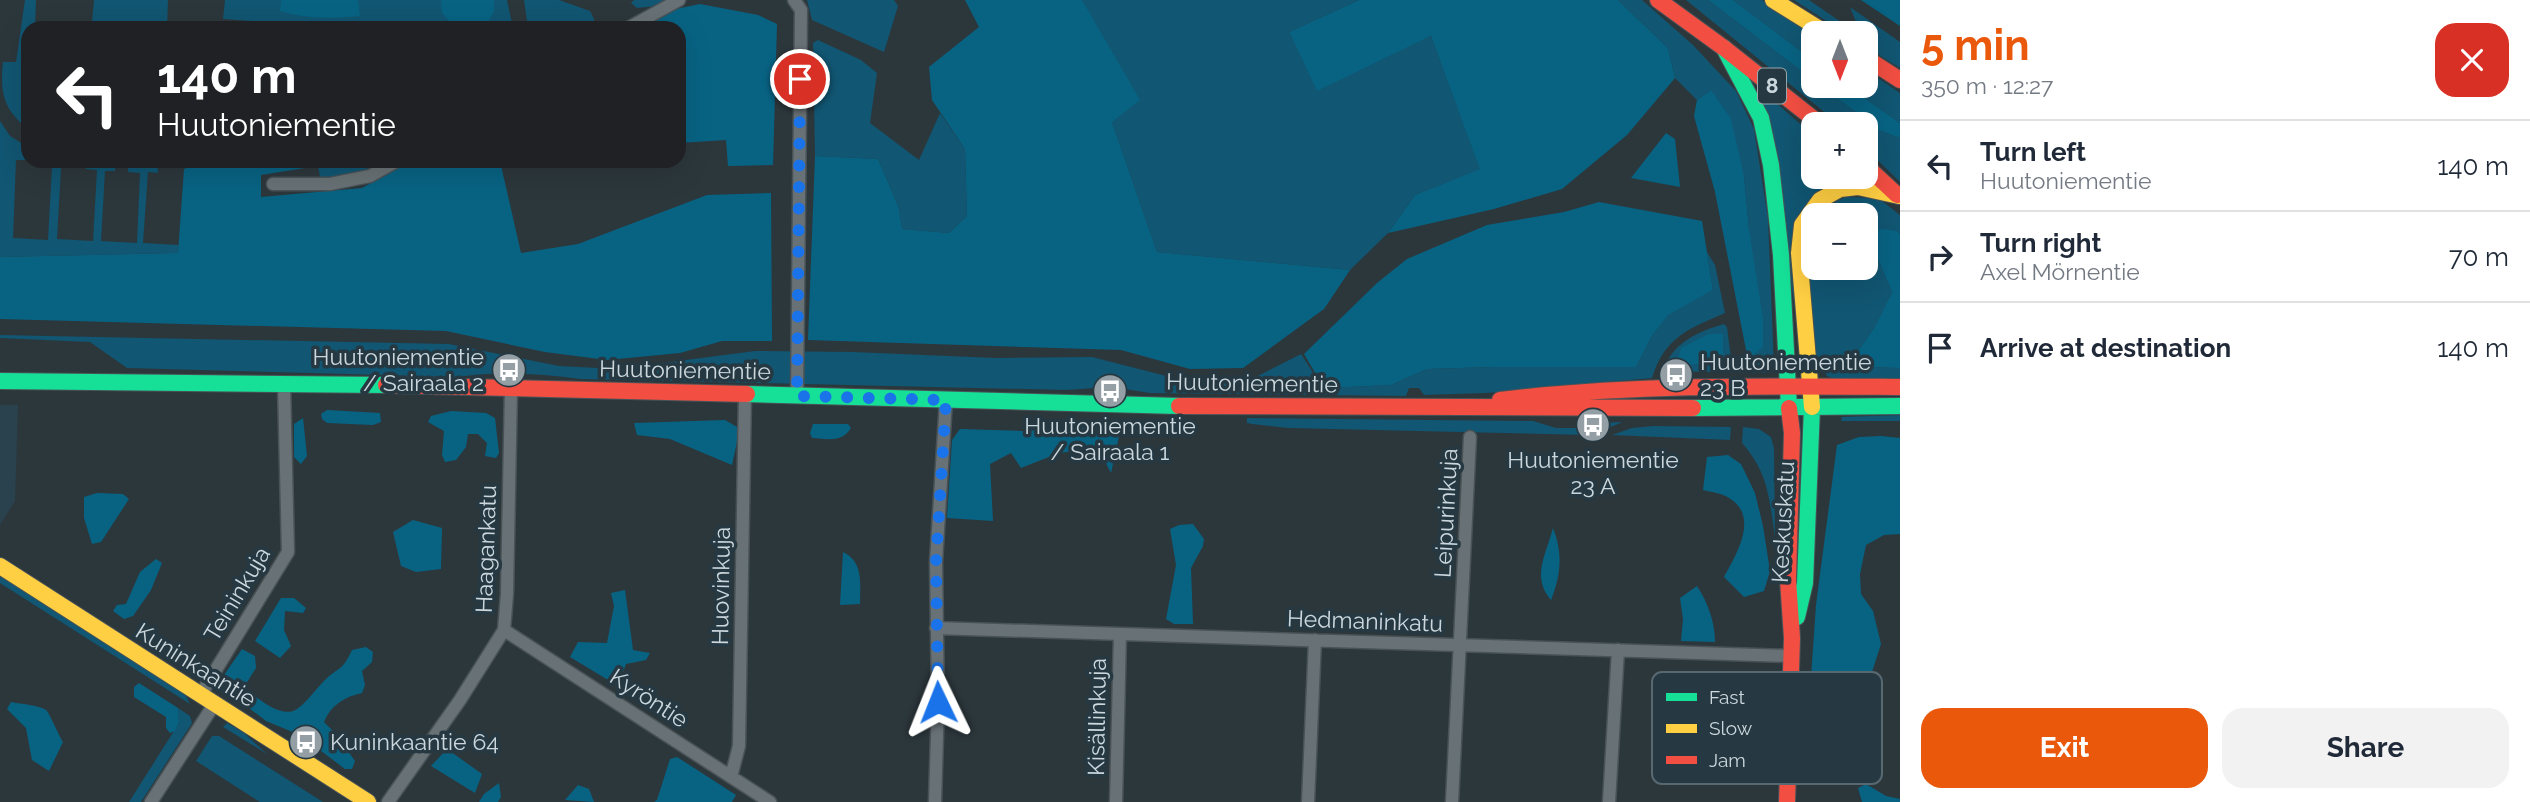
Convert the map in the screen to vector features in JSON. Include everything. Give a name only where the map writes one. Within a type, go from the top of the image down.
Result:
[{"type":"main road","name":"8","points":[[1658,0],[1805,112]]},
{"type":"main road","points":[[1773,0],[1807,21]]},
{"type":"main road","name":"Keskuskatu","points":[[1724,48],[1761,118],[1770,165],[1781,255],[1792,433],[1788,580],[1792,638],[1791,672]]},
{"type":"main road","points":[[1878,66],[1900,80]]},
{"type":"main road","points":[[1878,177],[1899,197]]},
{"type":"main road","name":"Keskuskatu","points":[[1792,638],[1805,583],[1812,408],[1799,253],[1802,225],[1820,200],[1840,189],[1858,187],[1899,197]]},
{"type":"main road","name":"Huutoniementie","points":[[0,370],[102,380]]},
{"type":"main road","name":"Huutoniementie","points":[[0,381],[102,380],[1434,409],[1900,406]]},
{"type":"main road","name":"Huutoniementie","points":[[1434,409],[1546,393],[1685,387],[1900,387]]},
{"type":"main road","name":"Kuninkaantie","points":[[0,566],[368,802]]},
{"type":"main road","name":"Keskuskatu","points":[[1787,784],[1787,802]]},
{"type":"street","points":[[640,21],[678,0]]},
{"type":"street","points":[[794,0],[801,10],[797,396]]},
{"type":"street","points":[[273,184],[330,184],[370,176],[384,168]]},
{"type":"street","name":"Teininkuja","points":[[201,694],[288,552],[284,385]]},
{"type":"street","name":"Haagankatu","points":[[388,802],[460,700],[504,630],[511,388]]},
{"type":"street","name":"Huovinkuja","points":[[731,777],[739,746],[745,394]]},
{"type":"street","points":[[935,802],[938,702],[936,562],[946,400]]},
{"type":"street","name":"Leipurinkuja","points":[[1452,802],[1470,436]]},
{"type":"street","name":"Hedmaninkatu","points":[[936,628],[1791,656]]},
{"type":"street","name":"Kyröntie","points":[[504,630],[770,802]]},
{"type":"street","name":"Kisällinkuja","points":[[1116,802],[1120,634]]},
{"type":"street","points":[[1308,802],[1315,640]]},
{"type":"street","points":[[1609,802],[1618,650]]},
{"type":"street","points":[[151,802],[215,704]]},
{"type":"shaded area","points":[[25,0],[36,0],[35,21],[22,21]]},
{"type":"shaded area","points":[[94,0],[168,0],[167,21],[92,21]]},
{"type":"shaded area","points":[[225,0],[507,0],[512,21],[253,21],[223,19]]},
{"type":"shaded area","points":[[281,0],[358,0],[360,16],[320,18],[290,14],[280,11]]},
{"type":"shaded area","points":[[441,0],[494,0],[494,11],[489,21],[449,21],[442,13]]},
{"type":"shaded area","points":[[524,0],[559,0],[590,11],[594,19],[594,21],[527,21]]},
{"type":"shaded area","points":[[634,0],[665,0],[657,6],[637,8],[631,3]]},
{"type":"shaded area","points":[[807,0],[894,0],[898,6],[884,52],[812,20]]},
{"type":"shaded area","points":[[965,0],[1082,0],[1140,100],[1112,122],[1157,252],[1350,270],[1324,309],[1243,368],[1190,369],[1121,350],[808,340],[815,156],[878,159],[899,208],[902,229],[949,233],[967,216],[965,149],[932,100],[929,67],[979,27]]},
{"type":"shaded area","points":[[1082,0],[1359,0],[1289,32],[1317,90],[1431,36],[1481,169],[1415,195],[1388,233],[1350,270],[1157,252],[1112,122]]},
{"type":"shaded area","points":[[1359,0],[1618,0],[1668,48],[1675,78],[1627,135],[1562,189],[1494,209],[1388,233],[1415,195],[1480,169],[1431,36],[1317,91],[1289,32]]},
{"type":"shaded area","points":[[1618,0],[1642,0],[1693,45],[1736,91],[1754,129],[1768,218],[1774,367],[1766,373],[1664,371],[1672,353],[1679,346],[1705,330],[1724,324],[1727,327],[1732,366],[1742,365],[1747,355],[1752,356],[1749,229],[1744,176],[1711,90],[1697,100],[1675,78],[1668,48]],"holes":[[[1708,334],[1723,334],[1675,365],[1681,349]]]},
{"type":"shaded area","points":[[1686,0],[1708,0],[1801,71],[1801,93]]},
{"type":"shaded area","points":[[1708,0],[1733,0],[1801,51],[1801,71]]},
{"type":"shaded area","points":[[1733,0],[1762,0],[1801,27],[1801,51]]},
{"type":"shaded area","points":[[1794,0],[1809,0],[1840,21],[1826,21]]},
{"type":"shaded area","points":[[1861,0],[1900,0],[1900,26]]},
{"type":"shaded area","points":[[700,4],[758,15],[777,24],[773,165],[728,166],[726,140],[686,143],[686,21],[655,21],[676,9]]},
{"type":"shaded area","points":[[1850,7],[1870,21],[1856,21]]},
{"type":"shaded area","points":[[1878,27],[1900,42],[1900,68],[1878,54]]},
{"type":"shaded area","points":[[21,28],[21,123],[8,107],[2,82],[3,62],[16,62]]},
{"type":"shaded area","points":[[818,40],[861,60],[877,73],[870,123],[919,160],[940,113],[965,149],[967,216],[949,233],[902,229],[899,208],[878,159],[815,156],[813,43]]},
{"type":"shaded area","points":[[1878,78],[1900,93],[1900,123],[1864,98],[1878,98]]},
{"type":"shaded area","points":[[1757,86],[1801,124],[1801,189],[1833,189],[1810,199],[1810,203],[1801,203],[1801,280],[1806,280],[1802,348]]},
{"type":"shaded area","points":[[1711,90],[1731,119],[1744,176],[1763,319],[1763,347],[1752,356],[1747,355],[1715,192],[1694,116],[1697,100]]},
{"type":"shaded area","points":[[1807,98],[1837,98],[1856,112],[1824,112]]},
{"type":"shaded area","points":[[1837,98],[1864,98],[1900,123],[1900,138],[1878,129],[1878,112],[1856,112]]},
{"type":"shaded area","points":[[0,121],[10,136],[21,143],[21,160],[16,160],[13,238],[48,240],[52,168],[61,168],[57,239],[93,241],[97,170],[86,168],[115,168],[115,171],[105,171],[101,241],[137,243],[140,173],[128,172],[128,168],[158,168],[158,173],[148,172],[143,243],[179,245],[178,253],[0,257]]},
{"type":"shaded area","points":[[1878,129],[1900,138],[1900,182],[1878,161]]},
{"type":"shaded area","points":[[1666,133],[1675,139],[1680,187],[1631,178]]},
{"type":"shaded area","points":[[305,168],[261,175],[261,197],[362,188],[398,168],[502,168],[521,253],[578,244],[707,195],[771,193],[772,341],[722,341],[680,353],[607,360],[545,352],[446,331],[0,319],[0,257],[178,253],[184,169]]},
{"type":"shaded area","points":[[318,168],[369,168],[337,176],[320,177]]},
{"type":"shaded area","points":[[1845,197],[1878,198],[1900,215],[1900,234],[1897,231],[1878,243],[1878,203],[1834,203]]},
{"type":"shaded area","points":[[1599,202],[1702,221],[1713,290],[1668,315],[1652,336],[1636,367],[1427,369],[1391,385],[1324,388],[1304,354],[1377,283],[1407,259],[1487,225],[1564,212]]},
{"type":"shaded area","points":[[1882,229],[1900,234],[1900,368],[1865,367],[1858,351],[1874,328],[1892,292],[1878,259],[1878,231]]},
{"type":"shaded area","points":[[1707,252],[1715,265],[1725,313],[1689,330],[1671,344],[1657,364],[1652,378],[1486,393],[1424,395],[1419,388],[1409,388],[1406,396],[1150,393],[1111,387],[1066,390],[581,379],[518,374],[456,377],[127,368],[90,342],[0,338],[0,335],[449,344],[559,366],[617,369],[755,351],[995,358],[1092,357],[1182,380],[1252,379],[1301,354],[1323,388],[1391,385],[1427,369],[1636,367],[1652,336],[1668,314],[1713,290]]},
{"type":"shaded area","points":[[1878,259],[1892,292],[1874,328],[1858,351],[1865,367],[1900,368],[1900,382],[1837,380],[1827,376],[1816,361],[1810,280],[1878,280]]},
{"type":"shaded area","points":[[1708,334],[1723,334],[1723,363],[1675,365],[1681,348]]},
{"type":"shaded area","points":[[0,405],[18,405],[15,501],[0,525]]},
{"type":"shaded area","points":[[327,410],[380,413],[381,422],[373,425],[327,423],[321,414]]},
{"type":"shaded area","points":[[451,411],[486,413],[495,418],[499,453],[496,458],[485,456],[487,443],[478,434],[468,434],[466,447],[456,460],[445,462],[442,455],[444,431],[428,422],[431,416]]},
{"type":"shaded area","points":[[1900,415],[1900,421],[1841,421],[1842,417]]},
{"type":"shaded area","points":[[303,418],[307,456],[301,464],[294,457],[294,424]]},
{"type":"shaded area","points":[[1247,418],[1533,421],[1556,428],[1597,428],[1602,423],[1623,422],[1590,435],[1288,428],[1247,423]]},
{"type":"shaded area","points":[[725,420],[737,427],[738,437],[732,465],[670,439],[637,435],[634,423]]},
{"type":"shaded area","points":[[813,424],[848,424],[851,428],[839,438],[812,438],[810,433]]},
{"type":"shaded area","points":[[1101,427],[1118,429],[1111,473],[1098,448],[1059,453],[1021,468],[1011,453],[990,464],[993,521],[947,518],[952,440],[960,429],[1023,431]]},
{"type":"shaded area","points":[[1731,427],[1730,440],[1612,435],[1632,428]]},
{"type":"shaded area","points":[[1743,427],[1759,429],[1771,437],[1774,448],[1775,537],[1763,476],[1742,443]]},
{"type":"shaded area","points":[[1859,437],[1900,438],[1900,534],[1884,535],[1866,545],[1860,574],[1861,594],[1873,611],[1881,644],[1872,672],[1811,672],[1816,605],[1837,445]]},
{"type":"shaded area","points":[[1728,455],[1741,464],[1755,493],[1770,571],[1764,591],[1744,597],[1724,577],[1743,536],[1743,515],[1729,498],[1703,490],[1707,457]]},
{"type":"shaded area","points":[[97,493],[123,494],[129,499],[101,542],[92,544],[84,518],[84,497]]},
{"type":"shaded area","points":[[413,520],[442,528],[441,569],[416,572],[401,566],[393,532]]},
{"type":"shaded area","points":[[1193,524],[1204,539],[1191,568],[1193,624],[1174,624],[1166,619],[1176,565],[1170,529]]},
{"type":"shaded area","points":[[1553,528],[1560,564],[1551,600],[1545,591],[1541,574]]},
{"type":"shaded area","points":[[843,552],[850,556],[858,568],[860,604],[840,605]]},
{"type":"shaded area","points":[[156,559],[162,563],[151,590],[133,616],[124,619],[113,611],[117,605],[126,604],[140,572]]},
{"type":"shaded area","points":[[0,577],[185,694],[190,704],[0,583]]},
{"type":"shaded area","points":[[1697,586],[1710,613],[1715,642],[1681,641],[1683,619],[1680,598]]},
{"type":"shaded area","points":[[625,590],[633,650],[650,653],[646,660],[626,664],[618,686],[570,657],[578,642],[607,643],[614,606],[611,593]]},
{"type":"shaded area","points":[[281,598],[294,598],[306,608],[303,613],[285,611],[284,630],[291,646],[280,658],[255,641]]},
{"type":"shaded area","points":[[366,647],[373,652],[372,662],[362,671],[365,685],[362,693],[339,703],[330,711],[324,722],[355,761],[352,769],[345,769],[300,735],[266,721],[224,689],[224,675],[242,649],[255,656],[256,668],[244,687],[269,706],[291,712],[301,706],[324,681],[343,666],[352,650]]},
{"type":"shaded area","points":[[139,683],[178,708],[179,722],[175,731],[170,733],[166,728],[166,717],[134,697],[134,687]]},
{"type":"shaded area","points":[[11,702],[39,707],[49,715],[63,742],[49,771],[32,760],[26,728],[7,709]]},
{"type":"shaded area","points":[[178,708],[190,716],[192,723],[141,802],[129,802],[179,723]]},
{"type":"shaded area","points":[[227,723],[244,733],[267,754],[223,727]]},
{"type":"shaded area","points":[[212,736],[219,736],[323,802],[260,802],[196,761]]},
{"type":"shaded area","points":[[447,749],[482,774],[475,793],[431,766]]},
{"type":"shaded area","points":[[677,757],[736,795],[732,802],[654,802],[657,800],[670,759]]},
{"type":"shaded area","points":[[499,783],[501,797],[498,802],[479,802],[484,794]]},
{"type":"shaded area","points":[[1866,784],[1886,796],[1900,799],[1900,802],[1862,802],[1858,788]]},
{"type":"shaded area","points":[[578,785],[589,789],[594,802],[565,800]]},
{"type":"traffic: fast","points":[[1724,48],[1761,118],[1771,165],[1781,255],[1789,408]]},
{"type":"traffic: fast","points":[[0,381],[386,385]]},
{"type":"traffic: fast","points":[[747,394],[1179,406]]},
{"type":"traffic: fast","points":[[1693,408],[1900,406]]},
{"type":"traffic: fast","points":[[1797,617],[1805,583],[1812,407]]},
{"type":"traffic: slow","points":[[1773,0],[1807,21]]},
{"type":"traffic: slow","points":[[1812,407],[1799,253],[1802,225],[1820,200],[1840,189],[1858,187],[1899,196]]},
{"type":"traffic: slow","points":[[0,566],[368,802]]},
{"type":"traffic: jam","points":[[1658,0],[1805,112]]},
{"type":"traffic: jam","points":[[1878,66],[1900,80]]},
{"type":"traffic: jam","points":[[1878,177],[1897,195]]},
{"type":"traffic: jam","points":[[386,385],[747,394]]},
{"type":"traffic: jam","points":[[1500,400],[1650,389],[1750,386],[1900,387]]},
{"type":"traffic: jam","points":[[1179,406],[1693,408]]},
{"type":"traffic: jam","points":[[1789,408],[1792,433],[1788,580],[1792,638],[1791,672]]},
{"type":"traffic: jam","points":[[1787,802],[1788,784]]},
{"type":"place","name":"Huutoniementie / Sairaala 2","points":[[509,370]]},
{"type":"place","name":"Huutoniementie 23 B","points":[[1676,375]]},
{"type":"place","name":"Huutoniementie / Sairaala 1","points":[[1110,391]]},
{"type":"place","name":"Huutoniementie 23 A","points":[[1593,425]]},
{"type":"place","name":"Kuninkaantie 64","points":[[306,742]]},
{"type":"route","points":[[800,79],[797,396],[946,400],[936,562],[938,702]]}]
